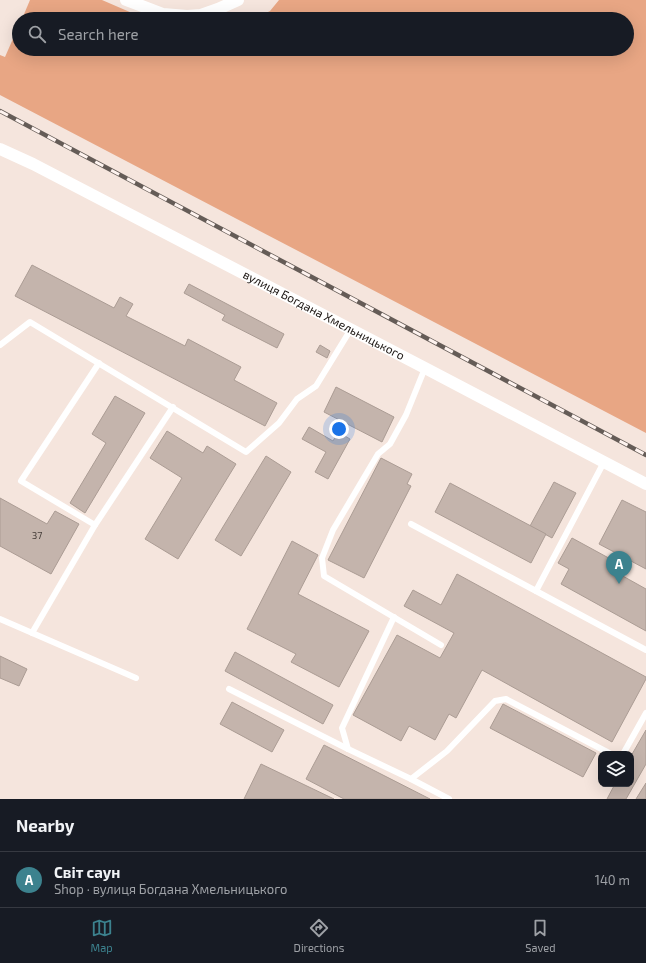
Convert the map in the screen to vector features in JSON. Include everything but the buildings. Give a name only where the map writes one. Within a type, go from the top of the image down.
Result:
[{"type":"street","points":[[126,0],[158,12]]},
{"type":"street","points":[[210,12],[238,0]]},
{"type":"street","name":"вулиця Богдана Хмельницького","points":[[0,149],[33,164],[646,484]]},
{"type":"lane","points":[[0,346],[30,322],[246,452],[279,423],[297,399],[316,386],[351,329]]},
{"type":"lane","points":[[95,525],[21,481],[99,363]]},
{"type":"lane","points":[[425,368],[406,415],[390,444],[378,454],[333,530],[322,558],[324,576],[441,645]]},
{"type":"lane","points":[[32,634],[95,525],[173,407]]},
{"type":"lane","points":[[536,591],[604,462]]},
{"type":"lane","points":[[411,524],[646,650]]},
{"type":"lane","points":[[348,749],[342,728],[394,617]]},
{"type":"lane","points":[[0,619],[136,678]]},
{"type":"lane","points":[[229,688],[449,799]]},
{"type":"lane","points":[[411,779],[447,752],[495,701],[506,700],[606,751]]},
{"type":"lane","points":[[625,751],[646,713]]},
{"type":"shaded area","points":[[30,0],[102,0],[130,12],[25,12]]},
{"type":"shaded area","points":[[279,0],[646,0],[646,433],[0,95],[0,55],[5,57],[12,41],[12,56],[634,56],[634,12],[268,12]]},
{"type":"railway","points":[[0,111],[646,455]]},
{"type":"place","name":"Світ саун","points":[[619,584]]}]
